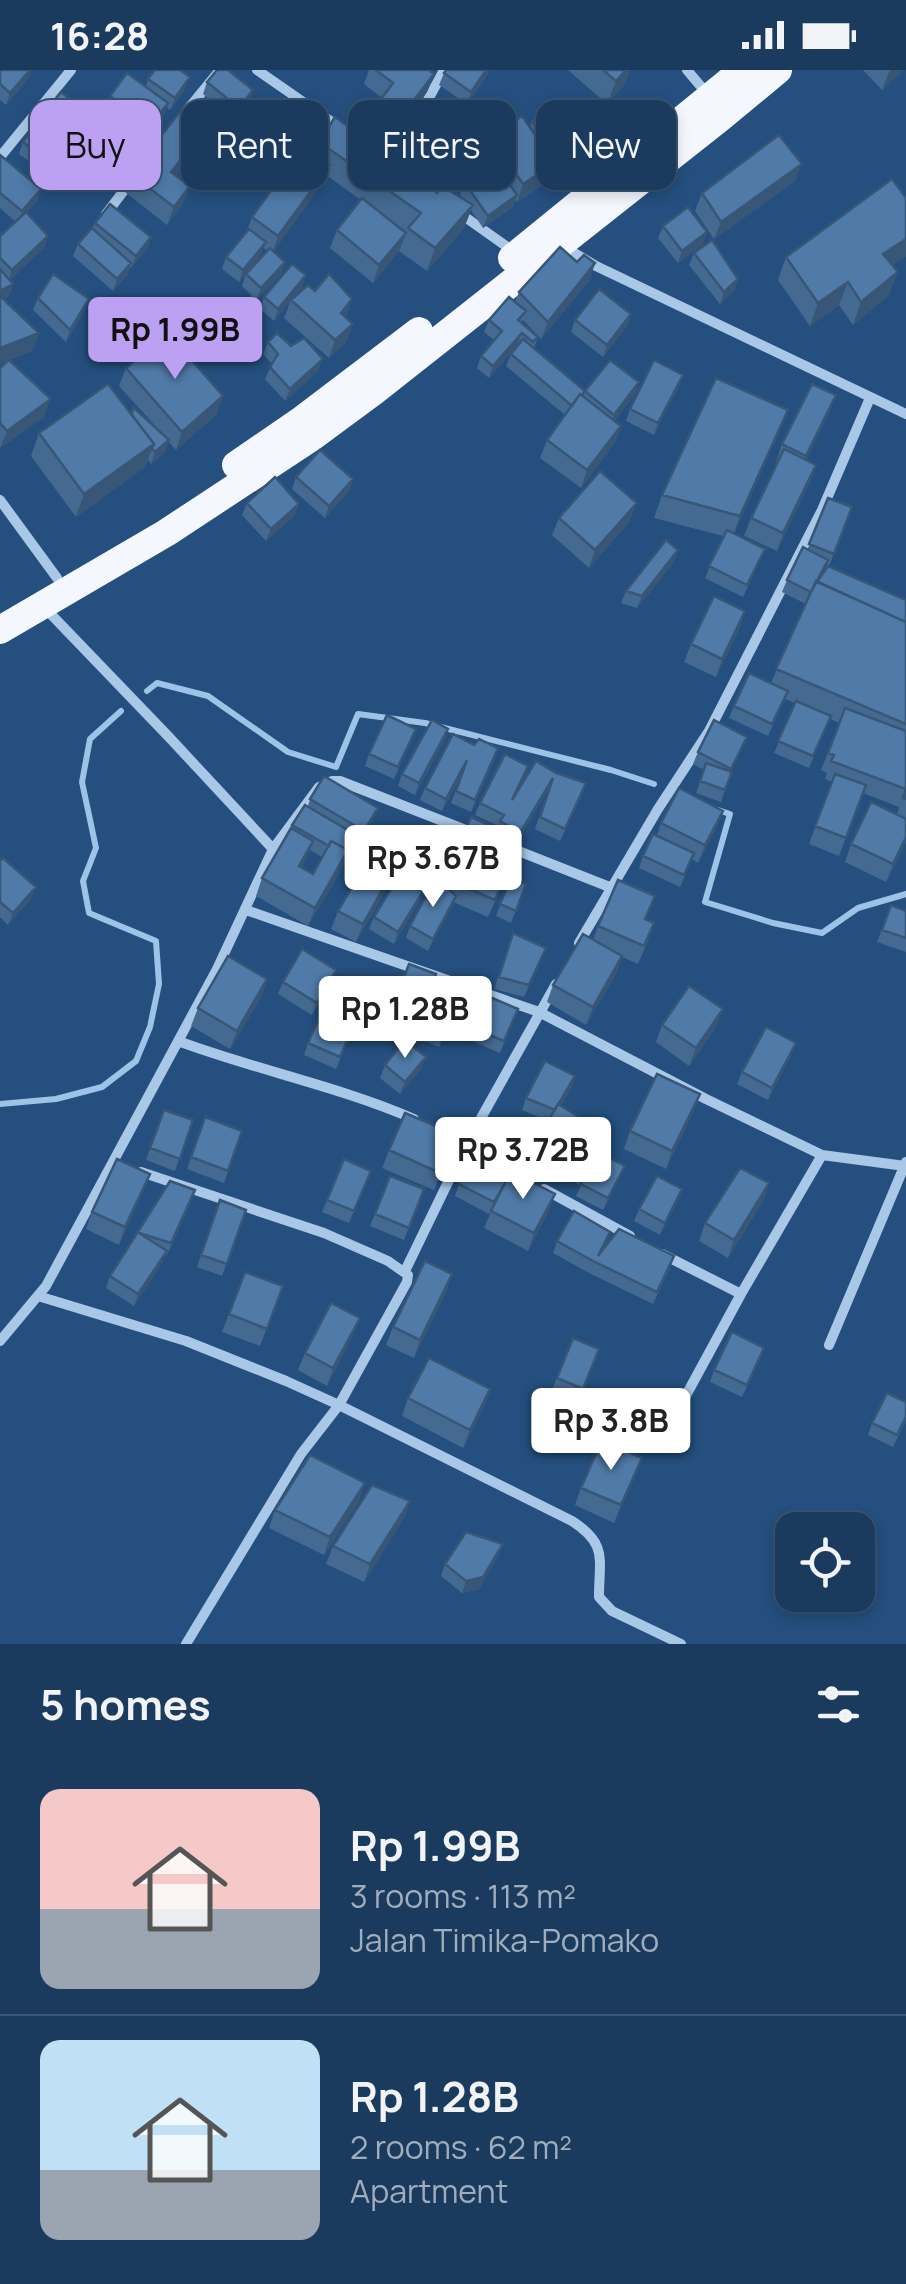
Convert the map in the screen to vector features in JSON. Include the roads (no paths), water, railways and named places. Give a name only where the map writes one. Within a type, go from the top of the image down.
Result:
[{"type":"highway","points":[[0,608],[170,510],[304,420],[518,254],[743,70]]},
{"type":"highway","points":[[0,630],[166,533],[312,437],[778,70]]},
{"type":"street","points":[[0,156],[71,70]]},
{"type":"street","points":[[175,124],[220,70]]},
{"type":"street","points":[[256,70],[348,134]]},
{"type":"street","points":[[428,100],[444,70]]},
{"type":"street","points":[[687,70],[709,97]]},
{"type":"street","points":[[101,219],[124,190]]},
{"type":"street","points":[[453,208],[518,254]]},
{"type":"street","points":[[560,244],[596,266],[906,414]]},
{"type":"street","points":[[575,950],[709,731],[822,510],[870,398]]},
{"type":"street","points":[[0,500],[57,578]]},
{"type":"street","points":[[42,606],[273,849]]},
{"type":"street","points":[[0,1341],[46,1286],[178,1041],[273,849],[319,787],[332,781],[354,787],[482,836]]},
{"type":"street","points":[[500,843],[612,888]]},
{"type":"street","points":[[246,910],[539,1012],[822,1155],[905,1164],[829,1345]]},
{"type":"street","points":[[405,1271],[466,1146],[566,967]]},
{"type":"street","points":[[178,1041],[424,1124]]},
{"type":"street","points":[[436,1130],[741,1294]]},
{"type":"street","points":[[664,1436],[822,1155]]},
{"type":"street","points":[[113,1162],[324,1232],[408,1275],[340,1405],[301,1454],[186,1644]]},
{"type":"street","points":[[38,1296],[186,1341],[286,1380],[586,1530],[600,1553],[599,1596],[603,1602],[612,1611],[682,1644]]},
{"type":"waterway","points":[[147,691],[157,683],[208,696],[288,752],[336,767],[358,714],[425,723],[654,784]]},
{"type":"waterway","points":[[0,1104],[56,1099],[102,1087],[136,1061],[150,1027],[159,984],[156,941],[89,913],[83,881],[96,848],[82,782],[90,739],[121,711]]},
{"type":"waterway","points":[[718,810],[730,814],[705,902],[822,933],[858,908],[906,894]]}]
